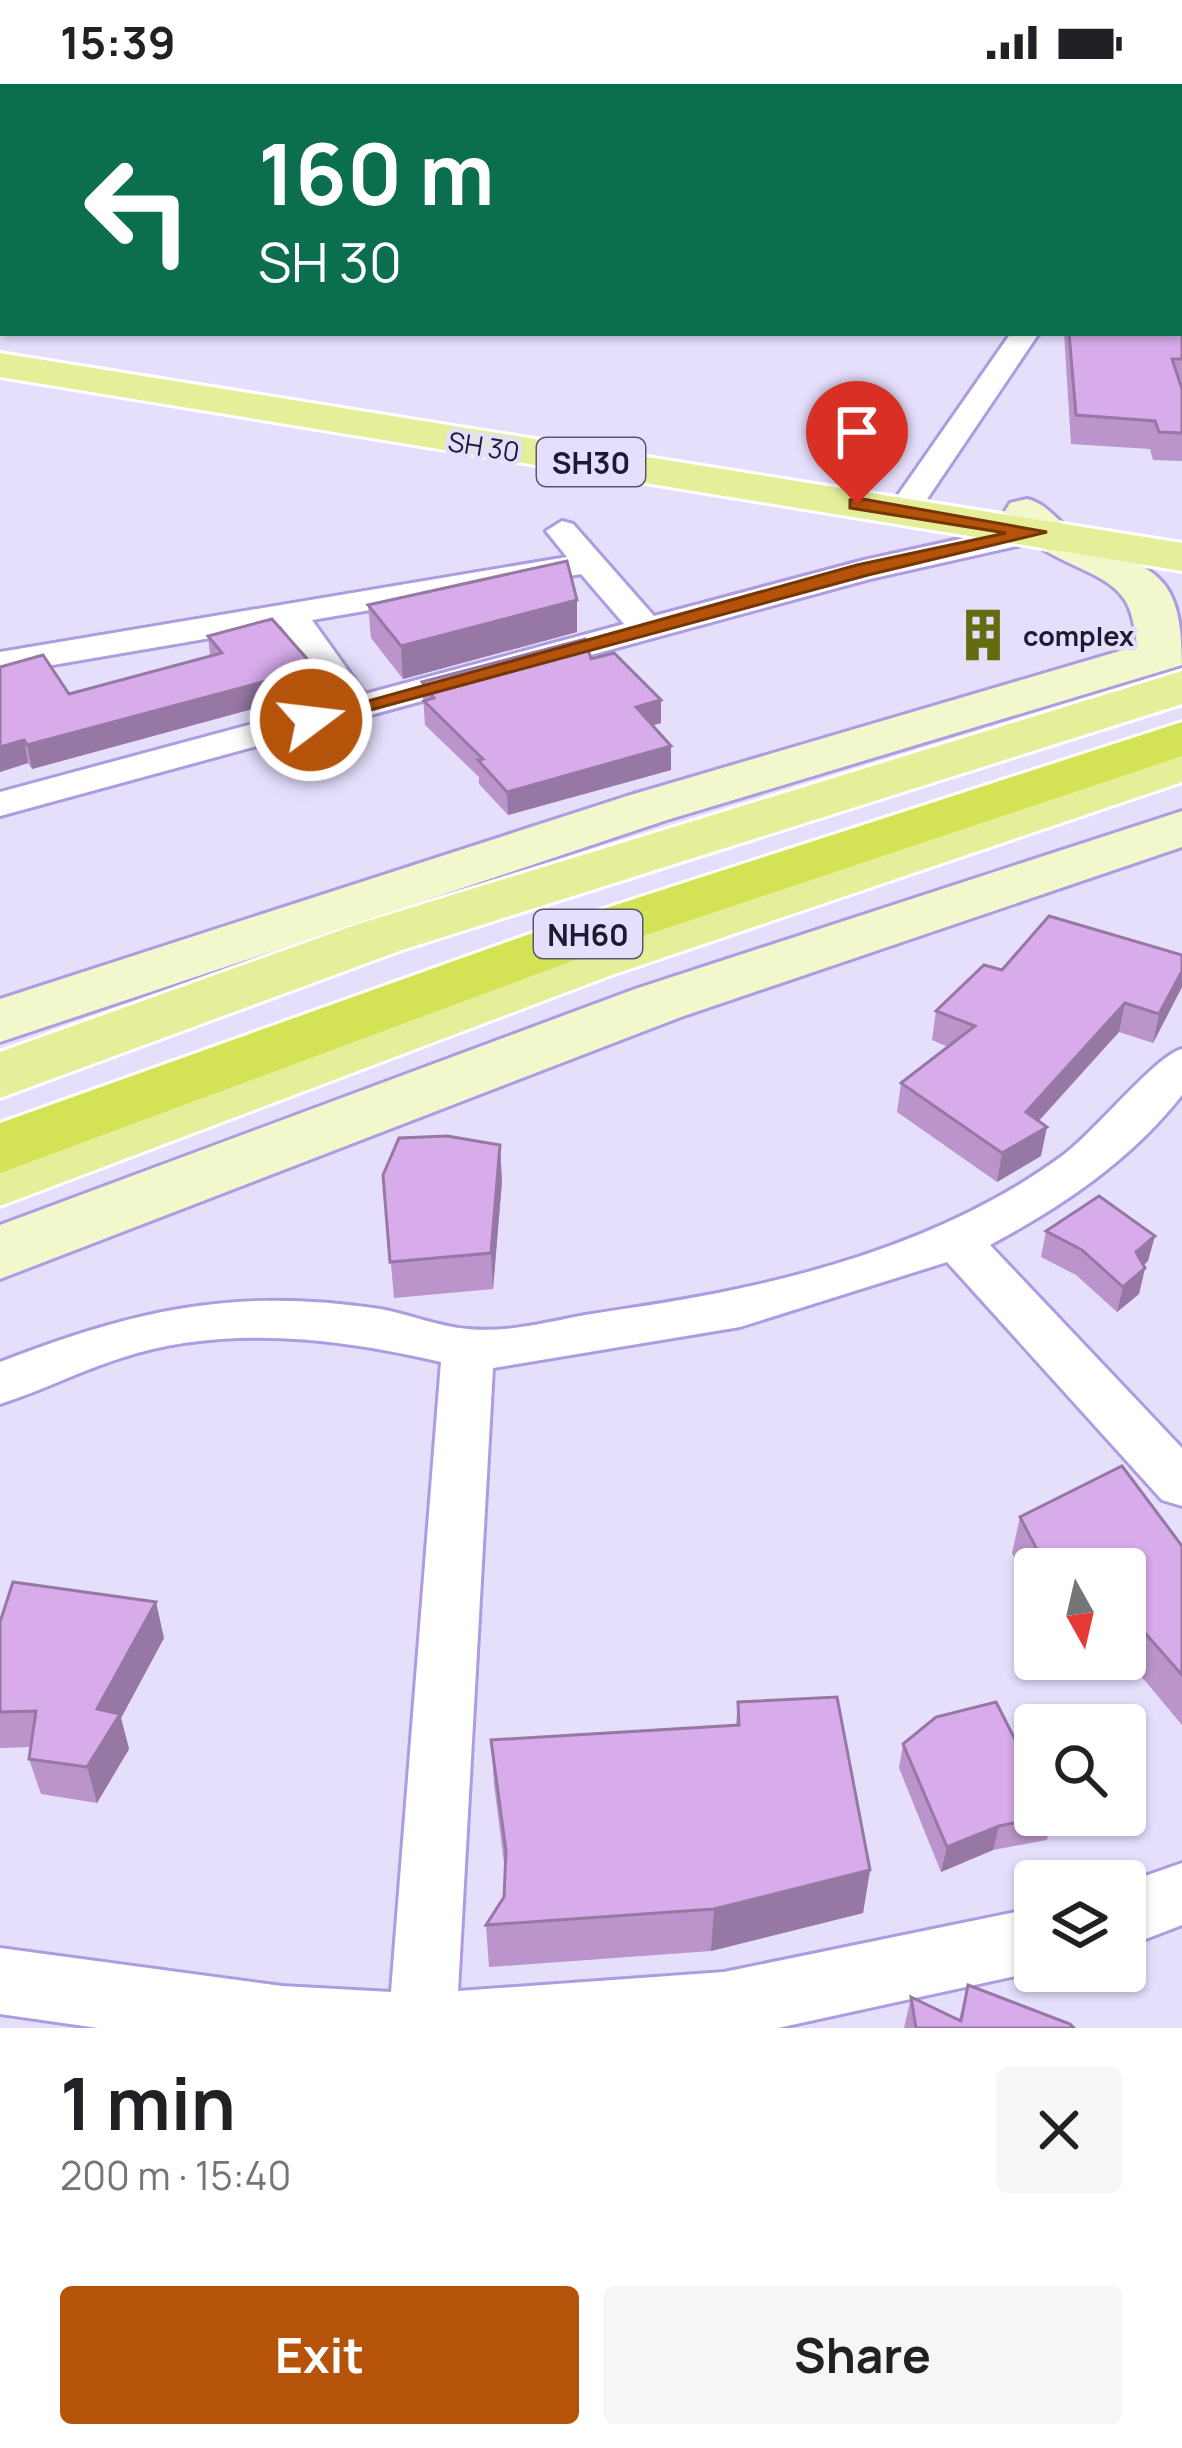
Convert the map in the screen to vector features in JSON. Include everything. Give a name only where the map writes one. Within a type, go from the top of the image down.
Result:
[{"type":"highway","name":"NH60","points":[[0,1103],[522,914],[1182,710]]},
{"type":"highway","name":"NH60","points":[[0,1149],[307,1030],[874,836],[1182,738]]},
{"type":"main road","name":"SH 30","points":[[0,346],[914,495],[1182,556]]},
{"type":"main road","name":"SH 30","points":[[0,365],[1032,522],[1182,537]]},
{"type":"main road","points":[[0,1076],[380,937],[1176,663]]},
{"type":"main road","points":[[0,1181],[307,1059],[889,857],[1182,764]]},
{"type":"street","points":[[914,495],[1023,336]]},
{"type":"street","points":[[0,804],[1032,522],[1118,570],[1144,591],[1176,663],[647,808],[0,1021]]},
{"type":"street","points":[[562,531],[646,629]]},
{"type":"street","points":[[0,663],[590,563]]},
{"type":"street","points":[[290,614],[356,708]]},
{"type":"street","points":[[0,1253],[658,1003],[1182,828]]},
{"type":"street","points":[[0,1384],[117,1338],[217,1320],[306,1320],[383,1329],[468,1349],[681,1321],[957,1241],[1055,1190],[1143,1116],[1182,1064]]},
{"type":"street","points":[[957,1241],[1182,1484]]},
{"type":"street","points":[[422,2028],[468,1349]]},
{"type":"street","points":[[1146,1907],[1182,1894]]},
{"type":"street","points":[[0,1982],[282,2020],[422,2028],[724,2006],[1014,1944]]},
{"type":"building","points":[[1069,336],[1182,336],[1182,359],[1172,359],[1182,389],[1182,433],[1159,432],[1155,421],[1076,415]]},
{"type":"building","points":[[567,561],[577,600],[401,646],[368,605]]},
{"type":"building","points":[[272,619],[315,668],[27,745],[24,740],[0,747],[0,667],[43,655],[69,694],[222,653],[208,636]]},
{"type":"building","points":[[585,639],[591,659],[614,653],[661,700],[636,707],[671,746],[507,792],[478,760],[483,759],[424,701],[434,698],[422,682]]},
{"type":"building","points":[[1049,916],[1182,955],[1182,971],[1159,1014],[1125,1003],[1026,1112],[1047,1127],[1002,1153],[901,1083],[975,1026],[936,1011],[984,965],[1002,970]]},
{"type":"building","points":[[447,1136],[500,1145],[491,1253],[390,1262],[383,1175],[399,1138]]},
{"type":"building","points":[[1099,1196],[1155,1236],[1136,1252],[1145,1268],[1123,1287],[1082,1250],[1046,1231]]},
{"type":"building","points":[[1122,1466],[1182,1546],[1182,1675],[1146,1634],[1146,1548],[1036,1548],[1020,1517]]},
{"type":"building","points":[[13,1582],[156,1602],[97,1709],[120,1714],[87,1767],[29,1759],[36,1711],[0,1712],[0,1622]]},
{"type":"building","points":[[837,1697],[870,1870],[714,1909],[486,1925],[504,1897],[506,1851],[491,1740],[739,1725],[738,1702]]},
{"type":"building","points":[[996,1702],[1014,1738],[1014,1823],[947,1847],[903,1744],[936,1717]]},
{"type":"building","points":[[968,1985],[1074,2028],[916,2028],[911,1997],[961,2021]]},
{"type":"place","name":"complex","points":[[983,635]]},
{"type":"route","points":[[311,720],[864,570],[1037,532],[857,504]]}]
